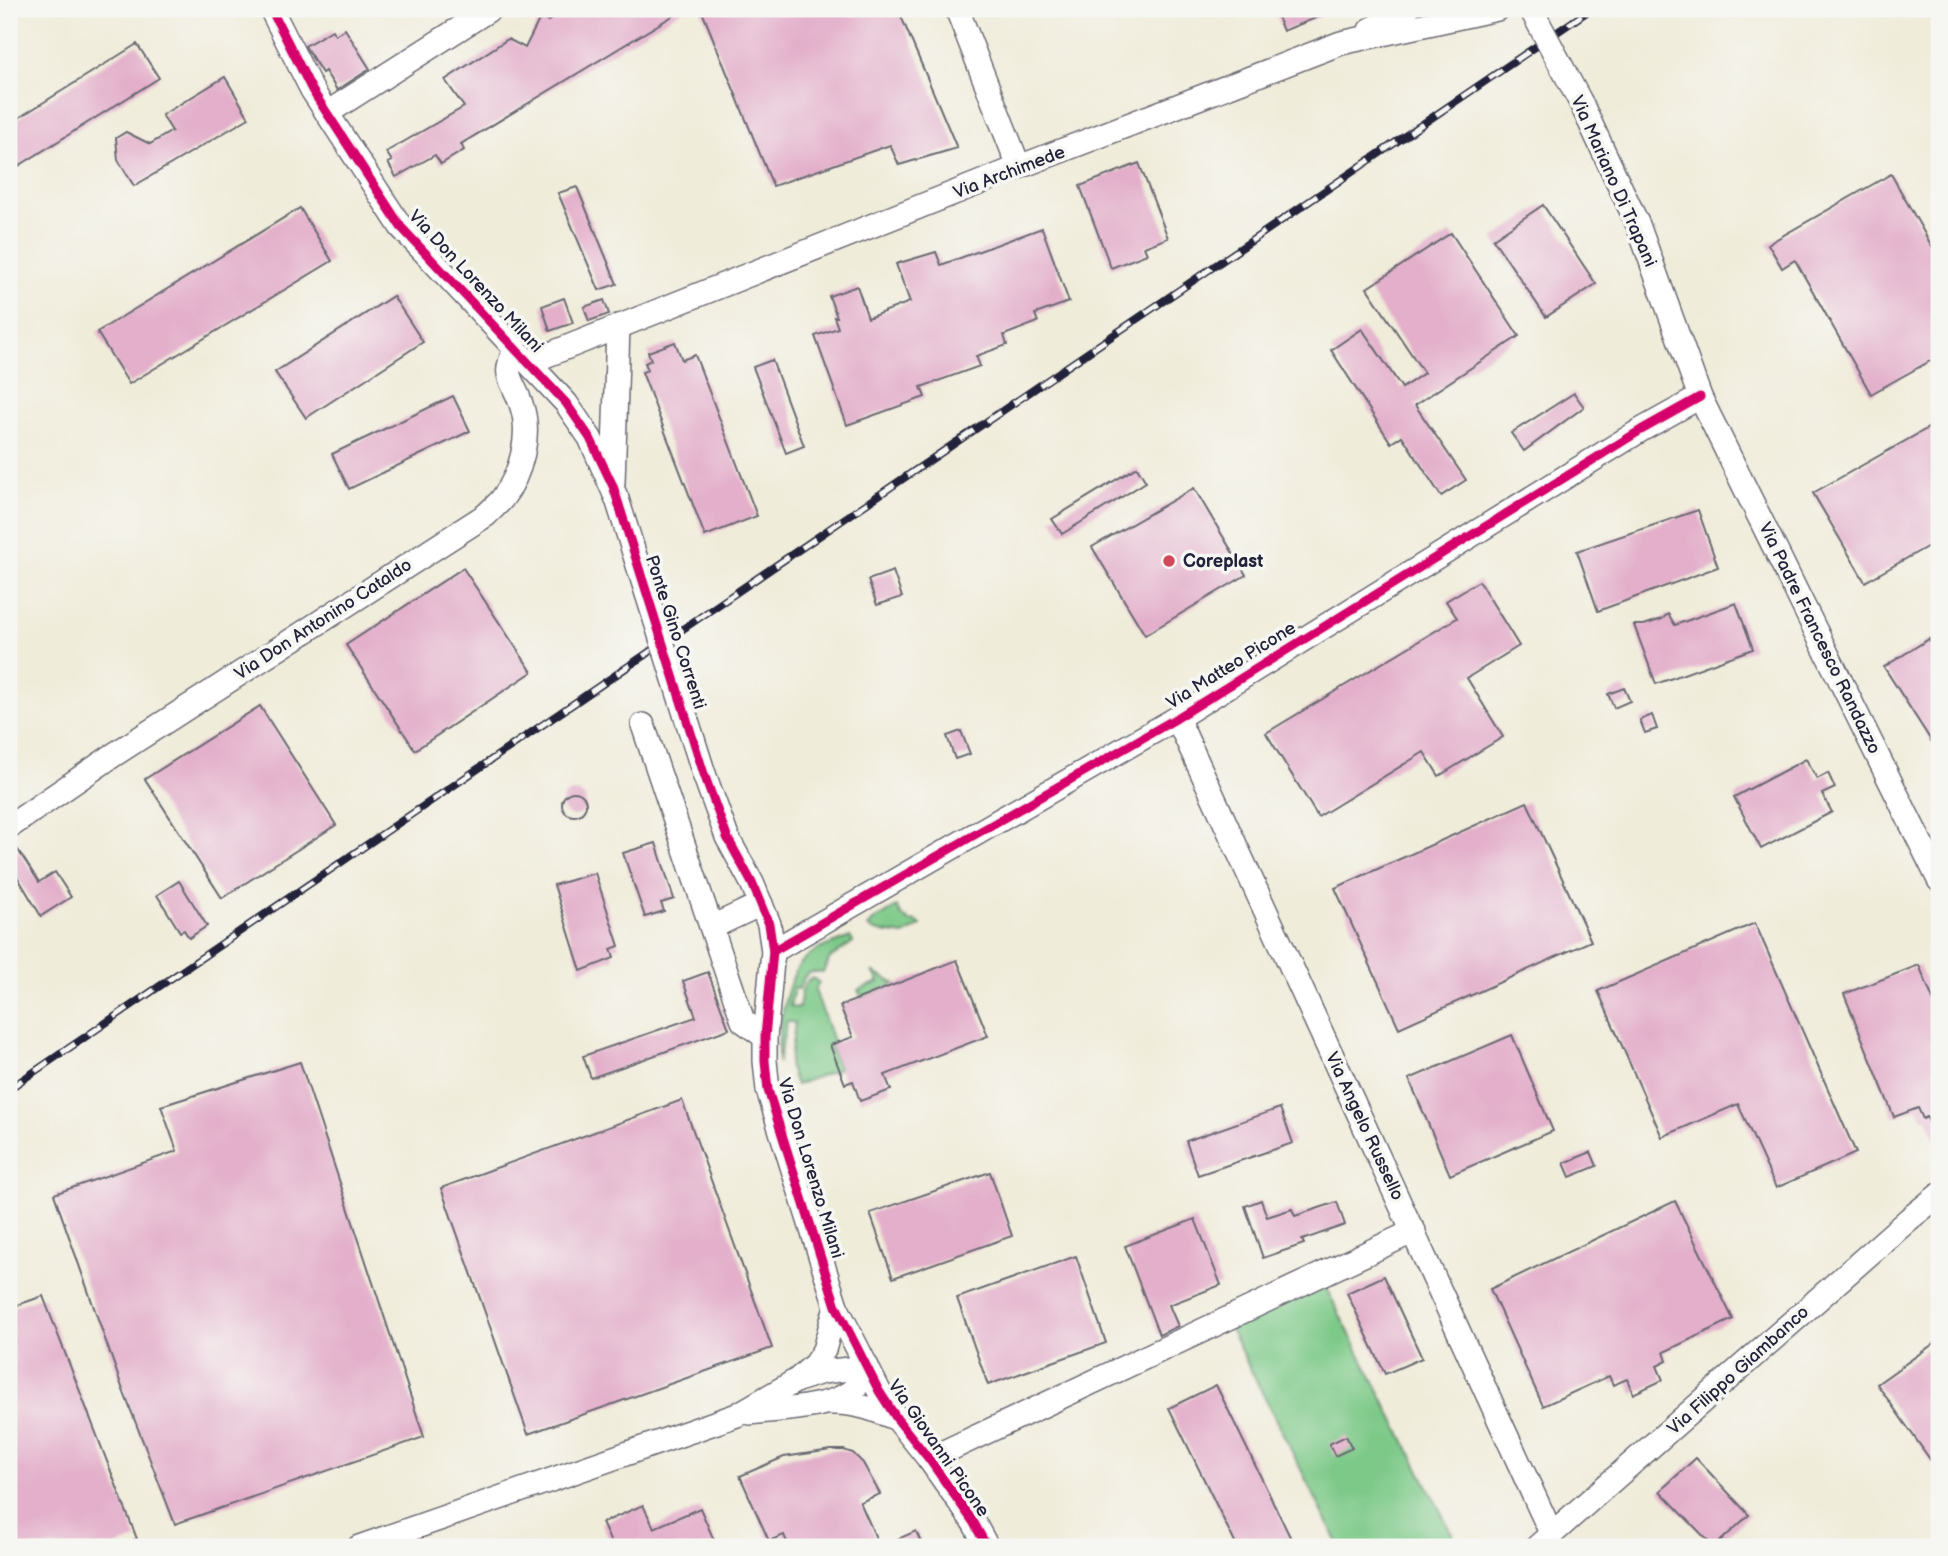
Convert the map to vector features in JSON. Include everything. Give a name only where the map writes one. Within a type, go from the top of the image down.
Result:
[{"type":"street","name":"Via Don Lorenzo Milani","points":[[271,9],[312,90],[401,227],[566,403],[590,438],[615,492]]},
{"type":"street","points":[[327,113],[490,9]]},
{"type":"street","points":[[957,9],[1019,167]]},
{"type":"street","points":[[1341,44],[1407,9]]},
{"type":"street","name":"Via Archimede","points":[[523,355],[618,326],[1019,167],[1341,44],[1497,9]]},
{"type":"street","name":"Via Mariano Di Trapani","points":[[1531,9],[1581,103],[1639,225],[1700,397]]},
{"type":"street","points":[[615,492],[618,326]]},
{"type":"street","name":"Via Don Antonino Cataldo","points":[[9,827],[112,756],[486,515],[502,499],[516,472],[525,443],[522,406],[508,377],[508,363],[523,355]]},
{"type":"street","name":"Via Matteo Picone","points":[[773,951],[1177,718],[1629,437],[1700,397]]},
{"type":"street","name":"Via Padre Francesco Randazzo","points":[[1700,397],[1939,880]]},
{"type":"street","name":"Ponte Gino Correnti","points":[[615,492],[704,774]]},
{"type":"street","name":"Via Angelo Russello","points":[[1177,718],[1414,1231],[1545,1541]]},
{"type":"street","points":[[643,725],[743,1021],[765,1037]]},
{"type":"street","name":"Via Don Lorenzo Milani","points":[[704,774],[727,837],[769,924],[773,951],[765,1037],[768,1090],[836,1306],[867,1367]]},
{"type":"street","points":[[712,927],[761,904]]},
{"type":"street","name":"Via Filippo Giambanco","points":[[1545,1541],[1939,1195]]},
{"type":"street","points":[[929,1459],[1414,1231]]},
{"type":"street","points":[[359,1547],[737,1415],[797,1380],[815,1364],[824,1350],[836,1306]]},
{"type":"street","points":[[797,1380],[822,1372],[867,1367]]},
{"type":"street","points":[[824,1403],[846,1395],[858,1385],[867,1367]]},
{"type":"street","name":"Via Giovanni Picone","points":[[867,1367],[897,1419],[974,1523],[987,1547]]},
{"type":"street","points":[[737,1415],[846,1402],[869,1407],[897,1419]]},
{"type":"green space","points":[[897,907],[902,916],[910,922],[916,921],[921,925],[904,935],[875,931],[868,927],[873,921]]},
{"type":"green space","points":[[850,937],[853,942],[830,958],[823,972],[807,974],[799,989],[794,988],[790,1006],[799,1008],[806,982],[813,978],[819,983],[815,990],[834,1044],[830,1046],[839,1069],[796,1085],[789,1066],[795,1023],[787,1021],[778,1063],[781,1022],[793,978],[799,966],[811,954]]},
{"type":"green space","points":[[874,973],[896,984],[862,998],[858,990],[879,982]]},
{"type":"green space","points":[[1324,1284],[1459,1547],[1340,1547],[1229,1327]]},
{"type":"building","points":[[568,9],[684,9],[461,144],[464,150],[441,164],[435,155],[396,177],[388,163],[392,161],[386,152],[464,107],[445,80],[508,39],[525,48],[541,16],[548,21]]},
{"type":"building","points":[[701,9],[898,9],[957,148],[899,165],[890,145],[773,186]]},
{"type":"building","points":[[1274,9],[1336,9],[1336,10],[1283,31]]},
{"type":"building","points":[[345,29],[370,69],[337,90],[325,71],[322,73],[305,46],[332,30],[335,35]]},
{"type":"building","points":[[137,44],[159,78],[9,172],[9,124]]},
{"type":"building","points":[[225,77],[249,118],[134,186],[118,160],[116,138],[126,132],[150,144],[172,131],[162,115]]},
{"type":"building","points":[[1139,163],[1168,238],[1144,247],[1147,254],[1111,268],[1080,186]]},
{"type":"building","points":[[1891,174],[1939,259],[1939,356],[1871,394],[1795,260],[1782,268],[1768,244]]},
{"type":"building","points":[[577,187],[617,284],[599,290],[558,193]]},
{"type":"building","points":[[1543,205],[1596,284],[1546,317],[1493,239]]},
{"type":"building","points":[[300,208],[332,261],[129,384],[97,332]]},
{"type":"building","points":[[1042,228],[1069,302],[1035,314],[1038,322],[1004,335],[1007,345],[976,356],[980,366],[921,387],[925,397],[847,425],[815,336],[838,328],[829,296],[857,286],[868,318],[910,302],[896,264],[936,252],[941,265]]},
{"type":"building","points":[[1451,233],[1519,336],[1415,405],[1466,480],[1441,496],[1402,436],[1391,443],[1331,350],[1362,329],[1402,388],[1424,373],[1367,288]]},
{"type":"building","points":[[393,296],[423,342],[306,418],[275,372]]},
{"type":"building","points":[[564,298],[573,323],[550,331],[542,306]]},
{"type":"building","points":[[604,300],[609,314],[589,321],[584,307]]},
{"type":"building","points":[[675,342],[682,360],[695,355],[757,516],[705,536],[642,372],[648,370],[645,363],[651,360],[648,352]]},
{"type":"building","points":[[772,360],[804,446],[786,453],[753,367]]},
{"type":"building","points":[[1574,393],[1584,407],[1524,451],[1511,433]]},
{"type":"building","points":[[453,396],[470,431],[349,489],[332,454]]},
{"type":"building","points":[[1939,422],[1939,540],[1865,582],[1813,493]]},
{"type":"building","points":[[1137,467],[1146,482],[1062,534],[1052,519]]},
{"type":"building","name":"Coreplast","points":[[1194,488],[1246,575],[1145,635],[1092,547]]},
{"type":"building","points":[[1698,510],[1718,567],[1598,611],[1577,551]]},
{"type":"building","points":[[463,568],[532,672],[415,750],[346,645]]},
{"type":"building","points":[[893,571],[902,597],[877,605],[868,580]]},
{"type":"building","points":[[1479,581],[1519,646],[1467,678],[1503,737],[1439,776],[1424,752],[1318,817],[1266,733],[1457,618],[1446,601]]},
{"type":"building","points":[[1736,603],[1753,649],[1656,684],[1634,625],[1644,625],[1668,614],[1675,625]]},
{"type":"building","points":[[1929,639],[1939,655],[1939,753],[1884,667]]},
{"type":"building","points":[[1624,688],[1630,701],[1614,708],[1608,694]]},
{"type":"building","points":[[260,706],[336,825],[222,898],[145,779]]},
{"type":"building","points":[[1652,715],[1657,729],[1645,733],[1640,720]]},
{"type":"building","points":[[961,731],[970,754],[955,759],[947,736]]},
{"type":"building","points":[[1806,759],[1817,779],[1828,773],[1835,788],[1822,794],[1832,812],[1761,849],[1734,797]]},
{"type":"building","points":[[574,792],[582,796],[586,804],[582,812],[574,816],[566,812],[562,804],[566,796]]},
{"type":"building","points":[[1527,802],[1591,941],[1399,1028],[1335,888]]},
{"type":"building","points":[[656,843],[674,899],[661,903],[664,911],[645,917],[623,853]]},
{"type":"building","points":[[18,850],[39,882],[55,872],[71,897],[41,916],[9,863],[9,857]]},
{"type":"building","points":[[595,873],[619,946],[611,949],[614,958],[581,971],[554,885]]},
{"type":"building","points":[[179,881],[207,926],[189,938],[184,930],[180,932],[157,895]]},
{"type":"building","points":[[1755,923],[1856,1153],[1776,1188],[1738,1104],[1662,1137],[1598,991]]},
{"type":"building","points":[[957,960],[988,1036],[885,1075],[891,1090],[860,1101],[853,1081],[845,1084],[830,1045],[853,1037],[840,1006]]},
{"type":"building","points":[[1919,965],[1939,1014],[1938,1146],[1927,1117],[1923,1119],[1918,1108],[1894,1117],[1844,994]]},
{"type":"building","points":[[708,972],[729,1029],[591,1078],[583,1056],[696,1017],[683,981]]},
{"type":"building","points":[[1512,1035],[1553,1131],[1450,1175],[1409,1079]]},
{"type":"building","points":[[300,1062],[424,1437],[175,1524],[123,1390],[54,1194],[177,1151],[161,1106]]},
{"type":"building","points":[[682,1100],[772,1348],[528,1434],[441,1188]]},
{"type":"building","points":[[1280,1108],[1293,1143],[1198,1175],[1186,1141]]},
{"type":"building","points":[[1591,1152],[1597,1166],[1570,1177],[1564,1163]]},
{"type":"building","points":[[990,1172],[1012,1236],[893,1278],[870,1213]]},
{"type":"building","points":[[1261,1200],[1267,1217],[1292,1209],[1295,1216],[1337,1202],[1345,1225],[1302,1240],[1304,1244],[1263,1258],[1245,1206]]},
{"type":"building","points":[[1675,1201],[1733,1319],[1664,1352],[1667,1361],[1657,1366],[1663,1380],[1633,1394],[1627,1379],[1613,1385],[1609,1376],[1543,1406],[1490,1289]]},
{"type":"building","points":[[1195,1219],[1221,1285],[1169,1305],[1178,1326],[1159,1335],[1125,1246]]},
{"type":"building","points":[[1076,1256],[1106,1343],[988,1385],[957,1298]]},
{"type":"building","points":[[1384,1276],[1422,1358],[1385,1374],[1347,1293]]},
{"type":"building","points":[[43,1296],[137,1539],[113,1547],[9,1547],[9,1308]]},
{"type":"building","points":[[1939,1340],[1939,1472],[1877,1384]]},
{"type":"building","points":[[1216,1385],[1295,1547],[1237,1547],[1169,1408]]},
{"type":"building","points":[[1346,1436],[1352,1448],[1335,1456],[1329,1444]]},
{"type":"building","points":[[831,1450],[853,1453],[863,1463],[880,1494],[860,1502],[880,1547],[789,1547],[784,1535],[769,1541],[740,1476],[784,1457]]},
{"type":"building","points":[[1696,1458],[1749,1515],[1714,1547],[1660,1491]]},
{"type":"building","points":[[643,1505],[654,1528],[700,1508],[717,1547],[613,1547],[602,1523]]},
{"type":"building","points":[[916,1531],[923,1547],[880,1547]]},
{"type":"railway","points":[[9,1089],[1591,9]]},
{"type":"cycle path","points":[[271,9],[312,90],[401,227],[566,403],[590,438],[613,486],[704,774],[727,837],[752,883],[769,924],[773,951],[765,1037],[768,1090],[836,1306],[879,1391],[974,1523],[987,1547]]},
{"type":"cycle path","points":[[773,951],[1177,718],[1641,430],[1700,397]]},
{"type":"place","name":"Coreplast","points":[[1169,561]]}]
